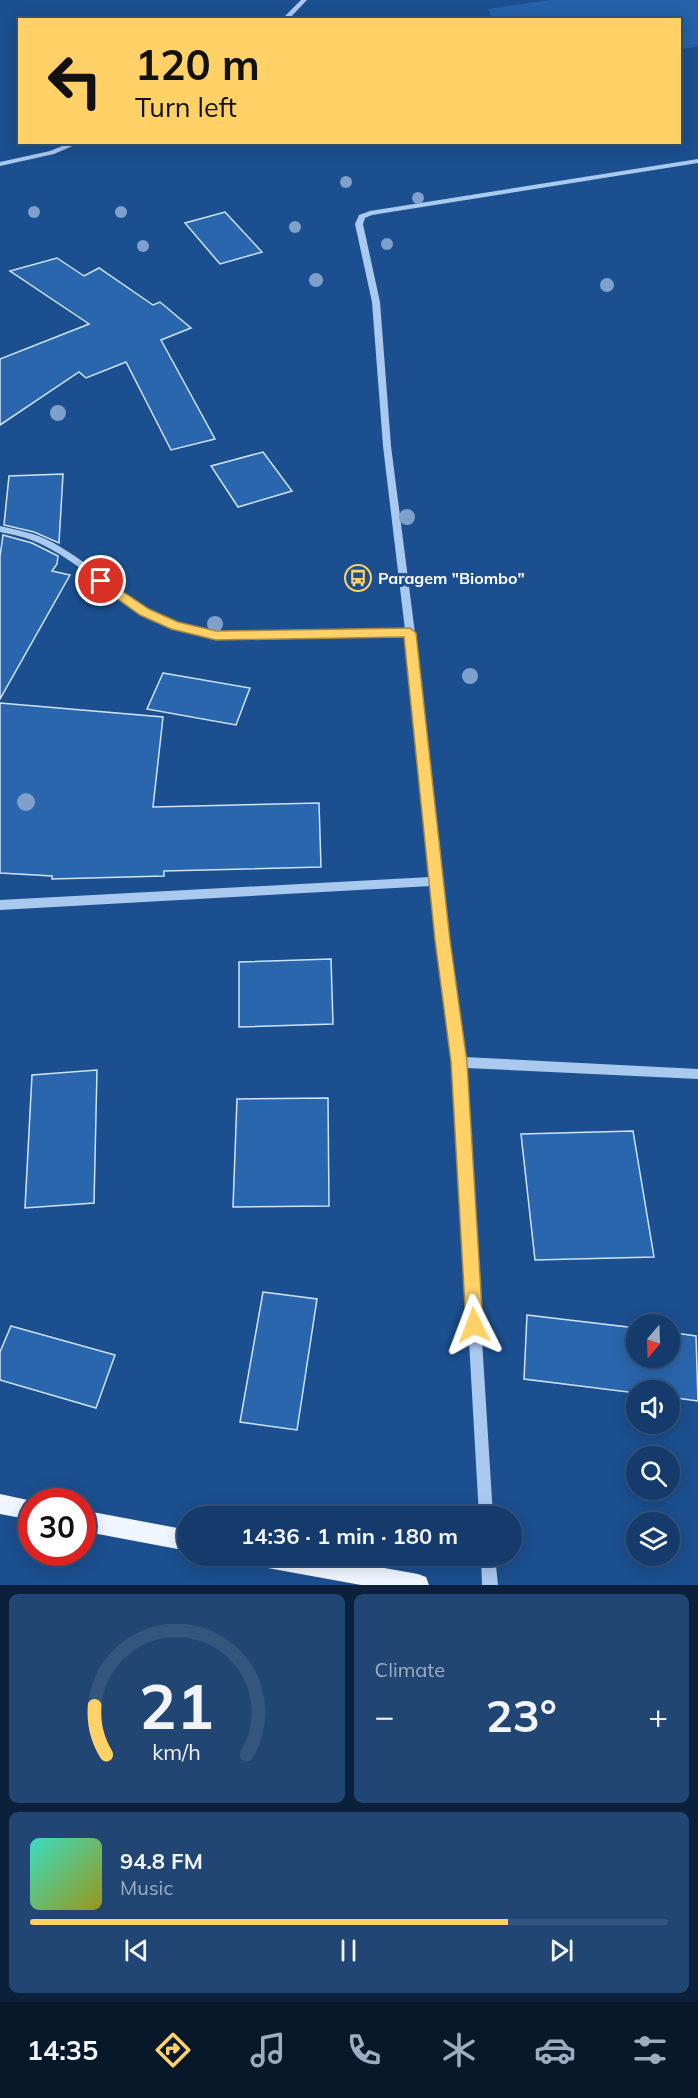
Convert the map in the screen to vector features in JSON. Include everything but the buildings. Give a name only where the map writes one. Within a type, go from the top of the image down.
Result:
[{"type":"main road","points":[[0,1504],[18,1507]]},
{"type":"main road","points":[[96,1523],[177,1539]]},
{"type":"main road","points":[[316,1566],[418,1585]]},
{"type":"street","points":[[286,18],[304,0]]},
{"type":"street","points":[[0,164],[52,153],[74,144]]},
{"type":"street","points":[[485,1506],[459,1062],[387,446],[376,302],[359,224],[362,217],[370,213],[698,161]]},
{"type":"street","points":[[0,529],[11,530],[56,548],[144,612],[175,626],[216,636],[410,633]]},
{"type":"street","points":[[0,904],[437,881]]},
{"type":"street","points":[[459,1062],[698,1074]]},
{"type":"street","points":[[489,1566],[490,1585]]},
{"type":"shaded area","points":[[549,0],[698,0],[698,46],[681,50],[681,18],[492,18],[488,9]]},
{"type":"place","name":"Paragem \"Biombo\"","points":[[358,578]]},
{"type":"route","points":[[101,581],[144,612],[175,626],[216,636],[410,633],[442,940],[459,1062],[474,1325]]}]
